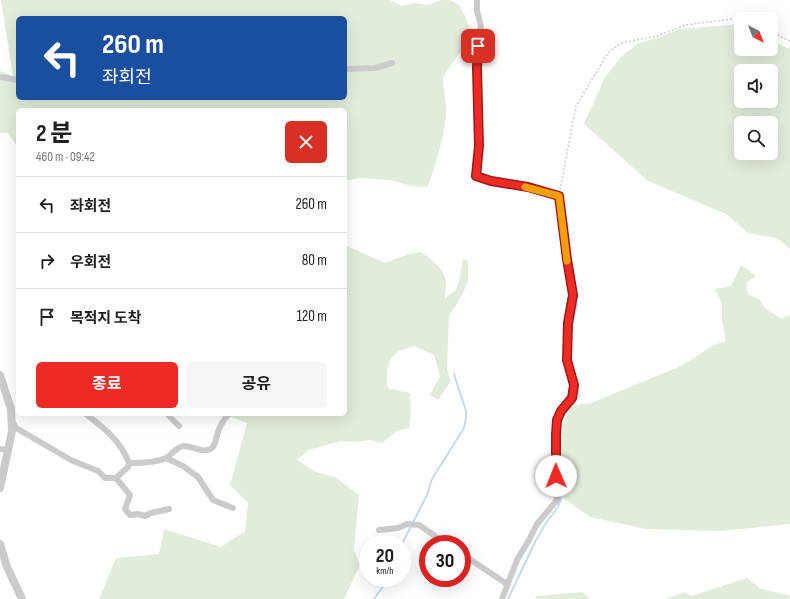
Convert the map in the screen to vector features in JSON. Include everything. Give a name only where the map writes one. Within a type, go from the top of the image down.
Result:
[{"type":"street","points":[[477,0],[477,10],[481,26],[477,68],[479,146],[476,176],[491,181],[528,187],[559,196],[573,295],[568,323],[567,360],[574,385],[572,398],[561,411],[557,420],[557,500],[537,524],[517,560],[502,599]]},
{"type":"street","points":[[347,69],[375,68],[392,63]]},
{"type":"street","points":[[0,76],[16,80]]},
{"type":"street","points":[[0,376],[14,408],[12,430],[4,449],[0,488]]},
{"type":"street","points":[[88,416],[118,442],[130,463]]},
{"type":"street","points":[[169,416],[179,426]]},
{"type":"street","points":[[130,463],[140,463],[166,458],[183,446],[199,450],[209,450],[214,446],[217,433],[227,416]]},
{"type":"street","points":[[12,421],[16,428],[71,460],[98,471],[105,478],[116,478],[128,467],[130,463]]},
{"type":"street","points":[[166,458],[183,466],[198,477],[214,500],[233,508]]},
{"type":"street","points":[[116,478],[130,495],[125,509],[130,515],[138,514],[146,516],[151,513],[169,509]]},
{"type":"street","points":[[379,530],[398,528],[407,524],[419,525],[434,535]]},
{"type":"street","points":[[0,544],[7,567],[22,599]]},
{"type":"street","points":[[471,560],[507,584]]},
{"type":"path","points":[[559,196],[576,106],[608,53],[620,43],[657,36],[686,25],[734,19]]},
{"type":"path","points":[[778,36],[790,41]]},
{"type":"green space","points":[[1,0],[390,0],[402,6],[414,3],[428,5],[441,0],[450,0],[459,5],[471,32],[463,48],[443,77],[446,105],[445,126],[428,187],[412,186],[390,180],[360,178],[347,181],[347,108],[16,108],[16,144],[7,133],[0,133],[0,71],[13,76]]},
{"type":"green space","points":[[734,25],[734,56],[778,56],[778,44],[790,49],[790,249],[777,238],[748,233],[726,214],[648,181],[584,124],[605,77],[623,55],[639,43],[679,29]]},
{"type":"green space","points":[[347,246],[385,263],[409,254],[421,252],[437,265],[443,273],[446,282],[445,298],[456,290],[463,259],[468,261],[468,282],[449,316],[447,369],[451,381],[438,400],[430,395],[440,376],[434,355],[414,346],[401,350],[395,354],[389,363],[387,383],[388,388],[410,393],[411,413],[409,428],[397,431],[382,443],[370,440],[357,442],[341,441],[308,450],[297,460],[316,472],[335,477],[359,495],[354,550],[359,562],[359,567],[344,599],[99,599],[116,558],[159,554],[164,529],[221,547],[245,531],[248,503],[230,485],[247,423],[228,416],[347,416]]},
{"type":"green space","points":[[741,265],[756,276],[746,283],[748,294],[759,299],[765,308],[781,319],[790,315],[790,524],[721,531],[646,529],[590,517],[563,498],[558,437],[566,416],[574,405],[591,403],[681,366],[714,345],[726,341],[722,321],[722,304],[715,289],[731,286]]},
{"type":"green space","points":[[747,578],[761,589],[789,595],[790,599],[666,599],[684,592],[691,596]]},
{"type":"green space","points":[[582,592],[591,599],[535,599],[537,596]]},
{"type":"waterway","points":[[570,336],[577,304]]},
{"type":"waterway","points":[[559,431],[563,417],[579,396],[571,364],[570,344]]},
{"type":"waterway","points":[[407,535],[427,495],[432,479],[464,428],[466,411],[454,374]]},
{"type":"waterway","points":[[508,599],[536,540],[558,507],[561,499],[559,463]]},
{"type":"waterway","points":[[374,599],[383,587]]},
{"type":"slow traffic","points":[[525,187],[559,196],[567,261]]},
{"type":"route","points":[[478,46],[477,68],[479,146],[476,176],[491,181],[528,187],[559,196],[573,295],[568,323],[567,360],[574,385],[572,398],[561,411],[557,420],[556,476]]}]
